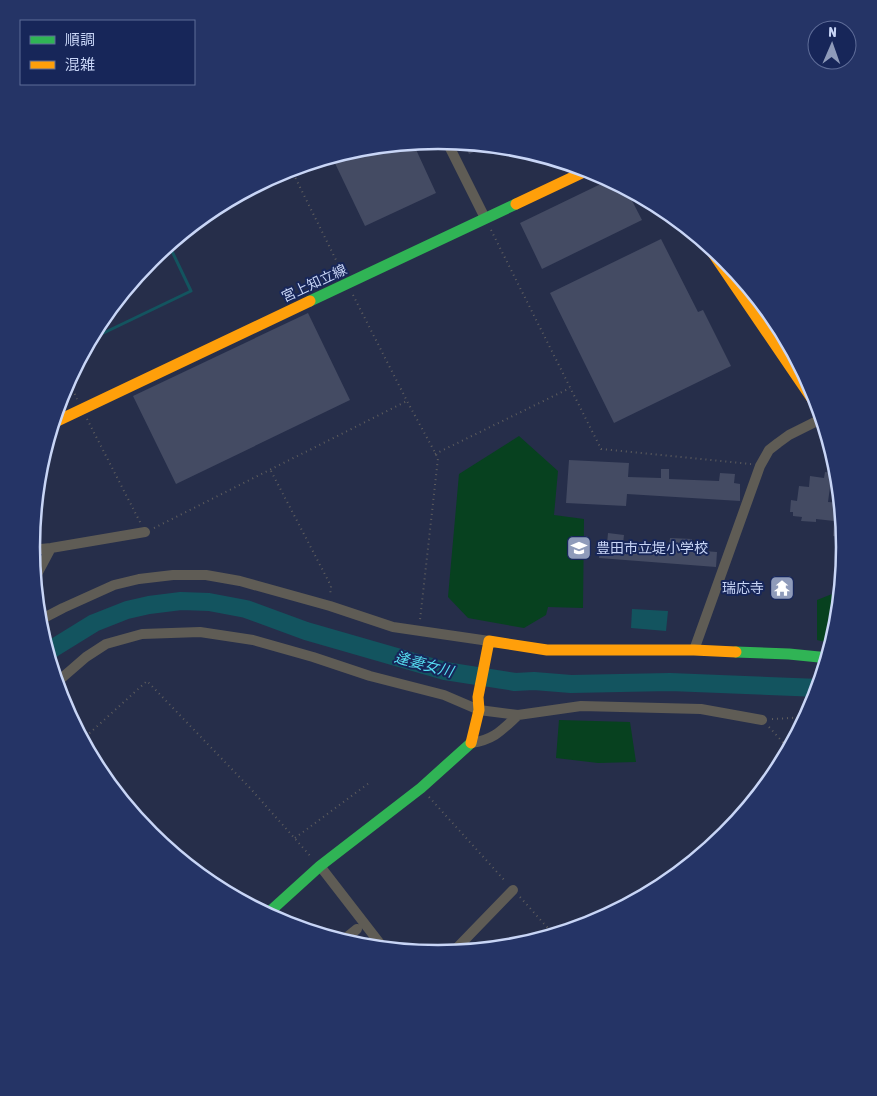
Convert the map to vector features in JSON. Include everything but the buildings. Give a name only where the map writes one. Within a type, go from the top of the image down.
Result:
[{"type":"main road","name":"宮上知立線","points":[[61,419],[577,175]]},
{"type":"main road","points":[[726,272],[801,382]]},
{"type":"main road","points":[[272,910],[320,866],[421,788],[471,742],[479,710],[478,696],[488,645],[547,650],[694,650],[821,657]]},
{"type":"street","points":[[451,149],[485,218]]},
{"type":"street","points":[[694,650],[760,466],[769,450],[816,422]]},
{"type":"street","points":[[40,549],[145,532]]},
{"type":"street","points":[[41,567],[51,548]]},
{"type":"street","points":[[46,617],[114,585],[139,579],[173,575],[206,575],[240,581],[330,606],[393,627],[419,630],[488,645]]},
{"type":"street","points":[[62,678],[86,657],[106,644],[142,634],[200,632],[254,640],[370,676],[444,694],[479,710],[518,715],[582,706],[701,709],[762,720]]},
{"type":"street","points":[[471,742],[485,741],[500,733],[518,715]]},
{"type":"street","points":[[320,866],[379,942]]},
{"type":"street","points":[[459,946],[513,890]]},
{"type":"street","points":[[348,936],[357,929]]},
{"type":"path","points":[[295,177],[407,401],[438,458],[419,630]]},
{"type":"path","points":[[485,218],[601,449],[760,466]]},
{"type":"path","points":[[435,454],[571,388]]},
{"type":"path","points":[[73,389],[145,532],[407,401]]},
{"type":"path","points":[[270,470],[330,586],[330,606]]},
{"type":"path","points":[[87,735],[147,681],[250,788],[320,866]]},
{"type":"path","points":[[762,720],[799,718]]},
{"type":"path","points":[[762,720],[785,745]]},
{"type":"path","points":[[295,838],[369,783]]},
{"type":"path","points":[[421,788],[550,930]]},
{"type":"shaded area","points":[[519,436],[558,471],[554,515],[584,519],[583,608],[548,607],[546,615],[524,628],[468,618],[448,597],[459,474]]},
{"type":"shaded area","points":[[835,593],[825,642],[817,640],[817,600]]},
{"type":"shaded area","points":[[632,609],[668,611],[666,631],[631,628]]},
{"type":"shaded area","points":[[559,720],[630,722],[636,762],[598,763],[556,758]]},
{"type":"waterway","points":[[103,333],[191,291],[172,252]]},
{"type":"waterway","name":"逢妻女川","points":[[53,648],[94,623],[127,610],[181,601],[209,602],[246,609],[306,631],[445,671],[515,682],[534,681],[571,684],[670,682],[812,688]]},
{"type":"traffic: fast","points":[[310,301],[516,204]]},
{"type":"traffic: fast","points":[[736,652],[821,657]]},
{"type":"traffic: fast","points":[[272,910],[320,866],[421,788],[471,743]]},
{"type":"traffic: slow","points":[[516,204],[578,175]]},
{"type":"traffic: slow","points":[[726,272],[801,382]]},
{"type":"traffic: slow","points":[[61,419],[310,301]]},
{"type":"traffic: slow","points":[[471,743],[479,710],[478,697],[489,641],[547,650],[694,650],[736,652]]},
{"type":"place","name":"豊田市立堤小学校","points":[[579,548]]},
{"type":"place","name":"瑞応寺","points":[[782,588]]}]
